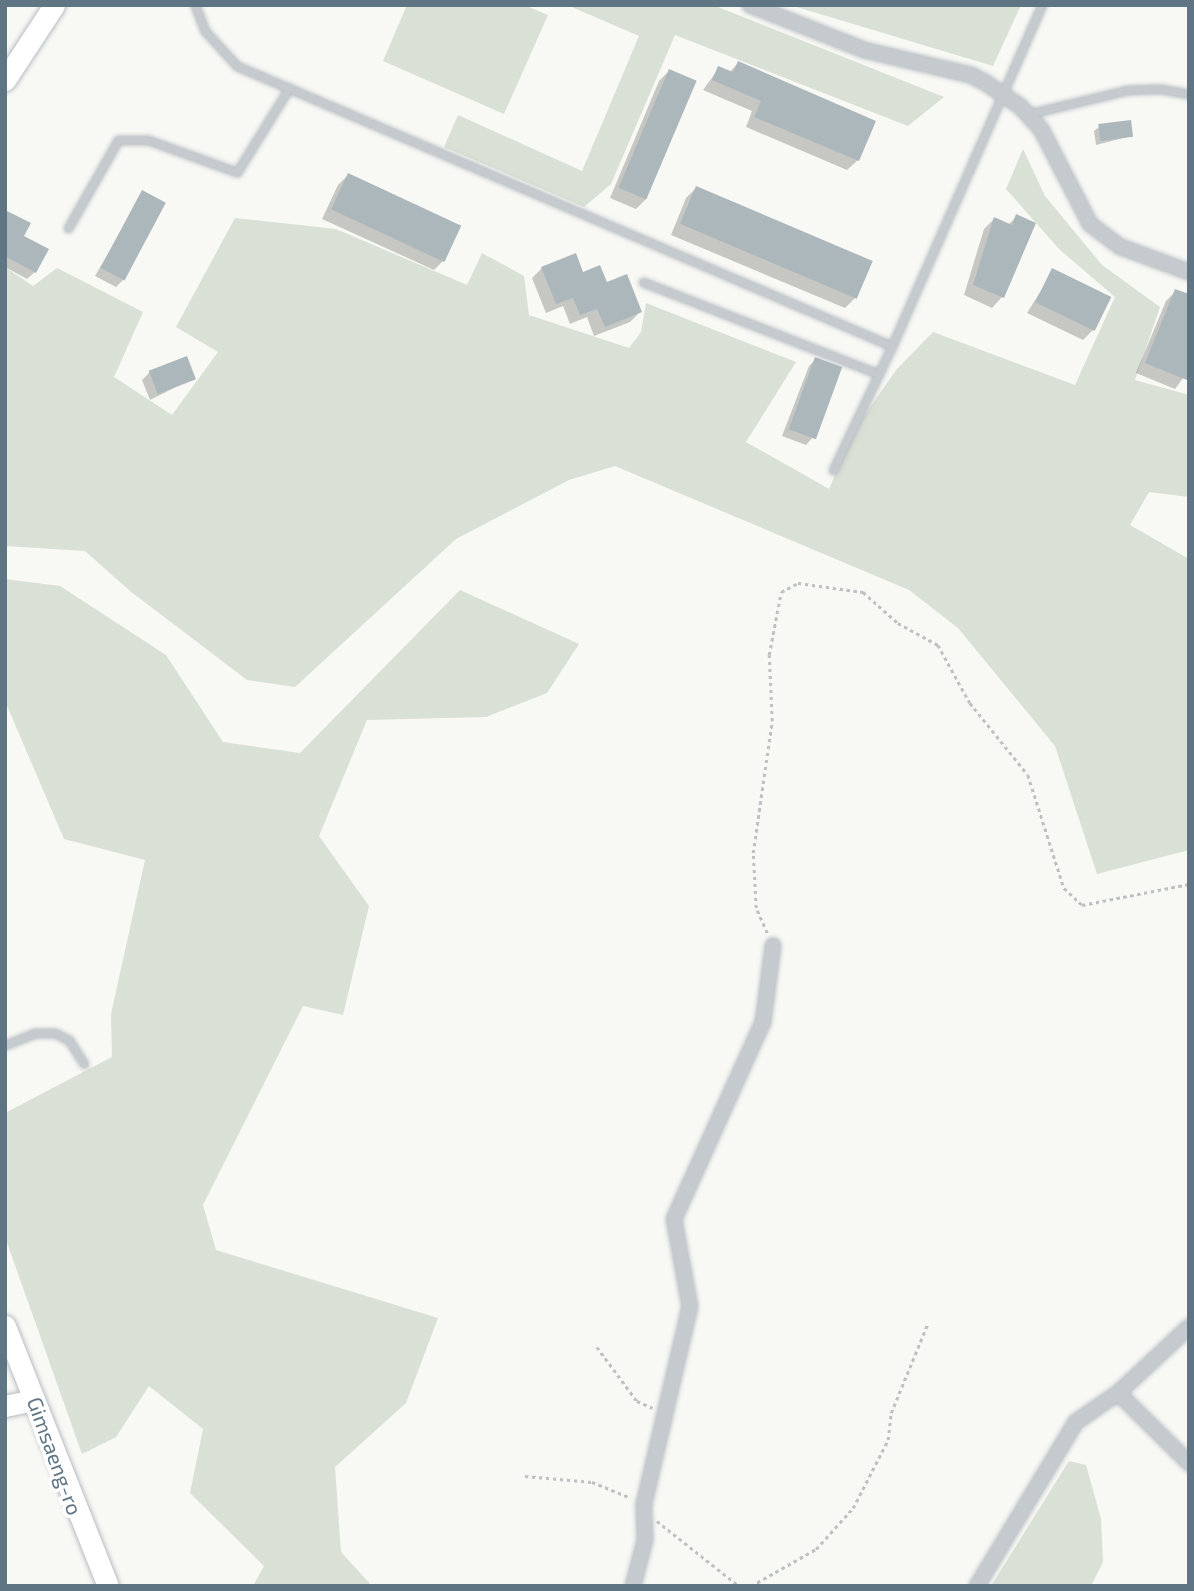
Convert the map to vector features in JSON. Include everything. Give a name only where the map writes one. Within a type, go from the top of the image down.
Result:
[{"type":"street","points":[[5,80],[54,5]]},
{"type":"street","points":[[750,5],[864,50],[971,75],[1003,95],[1041,129],[1090,224],[1121,247],[1189,272]]},
{"type":"street","points":[[634,1586],[645,1540],[645,1508],[663,1412],[690,1307],[674,1219],[763,1022],[773,946]]},
{"type":"street","name":"Gimsaeng-ro","points":[[5,1326],[107,1586]]},
{"type":"street","points":[[977,1586],[1076,1422],[1118,1393],[1189,1327]]},
{"type":"street","points":[[1118,1393],[1189,1463]]},
{"type":"street","points":[[5,1406],[34,1400]]},
{"type":"lane","points":[[195,5],[205,31],[222,53],[237,65],[892,346]]},
{"type":"lane","points":[[833,470],[892,346],[1042,5]]},
{"type":"lane","points":[[68,228],[118,140],[148,140],[237,172],[289,88]]},
{"type":"lane","points":[[1027,114],[1128,90],[1161,89],[1189,94]]},
{"type":"lane","points":[[643,282],[879,374]]},
{"type":"lane","points":[[5,1045],[34,1033],[55,1033],[69,1040],[84,1064]]},
{"type":"path","points":[[773,946],[756,908],[753,853],[772,721],[769,655],[775,615],[781,592],[799,583],[863,592],[898,623],[938,645],[970,704],[1028,775],[1064,888],[1083,905],[1189,884]]},
{"type":"path","points":[[751,1586],[816,1549],[853,1508],[888,1440],[891,1413],[928,1323]]},
{"type":"path","points":[[597,1348],[637,1401],[663,1412]]},
{"type":"path","points":[[526,1476],[592,1482],[645,1508],[739,1586]]},
{"type":"shaded area","points":[[407,5],[524,5],[548,15],[504,114],[383,61]]},
{"type":"shaded area","points":[[567,5],[713,5],[944,97],[908,126],[675,35],[611,184],[584,207],[444,147],[458,115],[582,171],[639,36]]},
{"type":"shaded area","points":[[790,5],[1021,5],[993,66]]},
{"type":"shaded area","points":[[1023,149],[1045,196],[1102,265],[1160,307],[1135,380],[1189,395],[1189,497],[1149,492],[1130,525],[1189,559],[1189,850],[1097,874],[1055,746],[958,628],[909,590],[615,466],[569,480],[456,539],[295,687],[247,680],[130,591],[85,551],[5,546],[5,267],[33,286],[57,268],[143,312],[114,377],[172,415],[218,352],[176,327],[235,218],[336,229],[467,285],[482,253],[524,276],[529,315],[629,348],[641,332],[646,303],[796,362],[746,442],[829,489],[853,432],[896,370],[933,332],[1075,385],[1115,297],[1059,249],[1006,189]]},
{"type":"shaded area","points":[[5,579],[60,586],[166,655],[223,742],[300,753],[460,590],[579,644],[547,693],[486,717],[367,720],[319,836],[369,906],[343,1015],[303,1006],[203,1205],[216,1250],[438,1318],[406,1403],[335,1467],[341,1552],[372,1586],[253,1586],[264,1566],[190,1493],[203,1429],[149,1386],[116,1437],[82,1454],[5,1237],[5,1113],[112,1057],[111,1014],[145,860],[64,839],[5,701]]},
{"type":"shaded area","points":[[1069,1461],[1086,1465],[1101,1519],[1103,1562],[1092,1584],[991,1586]]},
{"type":"building","points":[[738,61],[876,121],[859,161],[754,117],[761,101],[712,80],[718,66],[733,72]]},
{"type":"building","points":[[669,69],[697,81],[646,199],[619,188]]},
{"type":"building","points":[[1131,120],[1133,137],[1100,141],[1098,124]]},
{"type":"building","points":[[348,173],[461,226],[444,262],[331,209]]},
{"type":"building","points":[[696,186],[873,261],[857,299],[680,224]]},
{"type":"building","points":[[142,190],[166,203],[125,280],[101,268]]},
{"type":"building","points":[[5,210],[31,223],[24,236],[49,249],[36,273],[5,256]]},
{"type":"building","points":[[1016,214],[1036,223],[1004,298],[973,285],[994,217],[1012,225]]},
{"type":"building","points":[[576,253],[583,272],[600,265],[607,282],[627,274],[642,312],[605,327],[597,309],[580,315],[573,298],[556,304],[541,267]]},
{"type":"building","points":[[1052,268],[1111,297],[1095,331],[1035,302]]},
{"type":"building","points":[[1175,289],[1189,294],[1187,380],[1145,363]]},
{"type":"building","points":[[187,356],[196,379],[158,394],[149,371]]},
{"type":"building","points":[[815,357],[842,367],[816,439],[789,429]]}]
